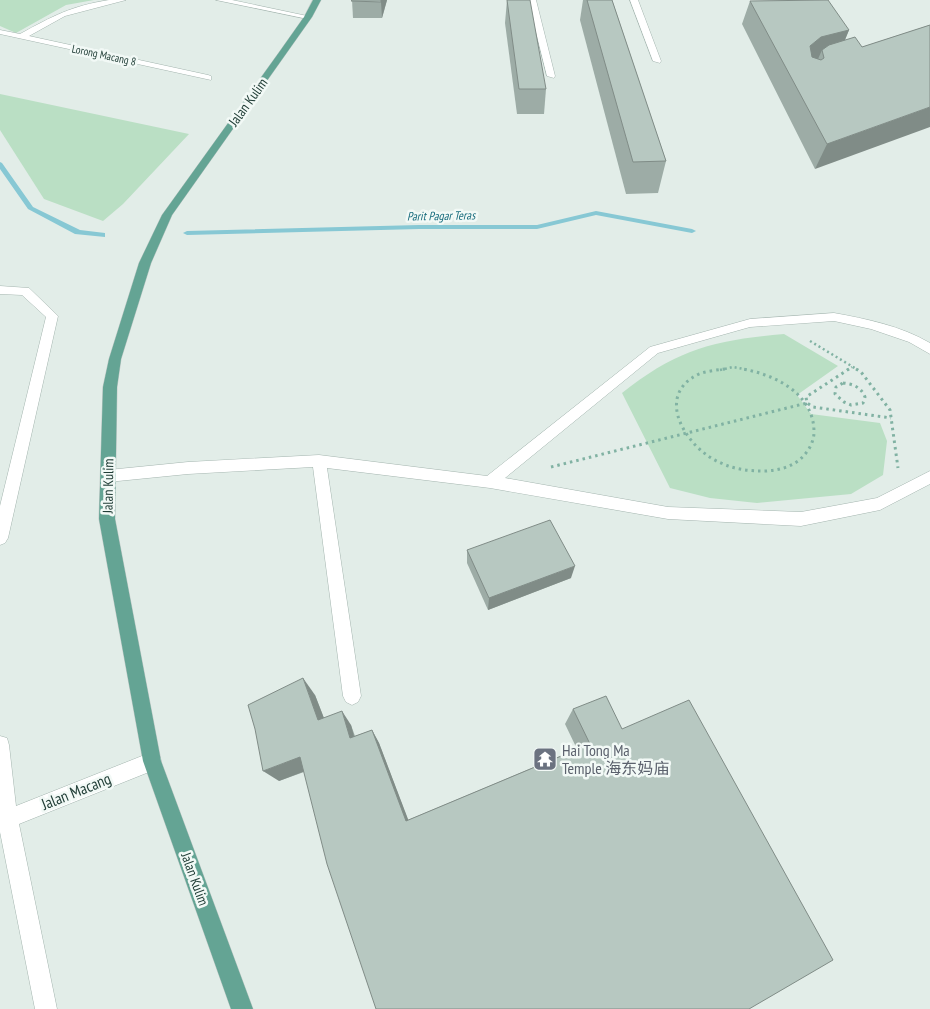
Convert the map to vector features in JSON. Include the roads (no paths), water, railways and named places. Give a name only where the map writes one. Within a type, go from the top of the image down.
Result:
[{"type":"main road","name":"Jalan Kulim","points":[[242,1009],[152,761],[107,519],[110,387],[115,359],[145,263],[167,215],[308,17],[317,0]]},
{"type":"street","points":[[21,37],[62,14],[87,6],[122,0]]},
{"type":"street","points":[[220,0],[308,17]]},
{"type":"street","points":[[532,0],[550,76]]},
{"type":"street","points":[[634,0],[656,61]]},
{"type":"street","name":"Lorong Macang 8","points":[[0,32],[208,78]]},
{"type":"street","points":[[0,290],[25,291],[52,316],[0,538]]},
{"type":"street","points":[[490,482],[654,350],[750,323],[834,317],[872,325],[913,339],[930,349]]},
{"type":"street","points":[[318,462],[352,696]]},
{"type":"street","points":[[108,476],[188,468],[318,462],[490,482],[668,513],[801,519],[880,504],[930,477]]},
{"type":"street","points":[[0,745],[4,820],[46,1009]]},
{"type":"street","name":"Jalan Macang","points":[[4,820],[152,761]]},
{"type":"waterway","name":"Parit Pagar Teras","points":[[0,164],[30,208],[78,232],[102,235]]},
{"type":"waterway","name":"Parit Pagar Teras","points":[[187,233],[419,227],[537,227],[596,213],[692,231]]},
{"type":"place","name":"Hai Tong Ma Temple 海东妈庙","points":[[545,759]]}]
